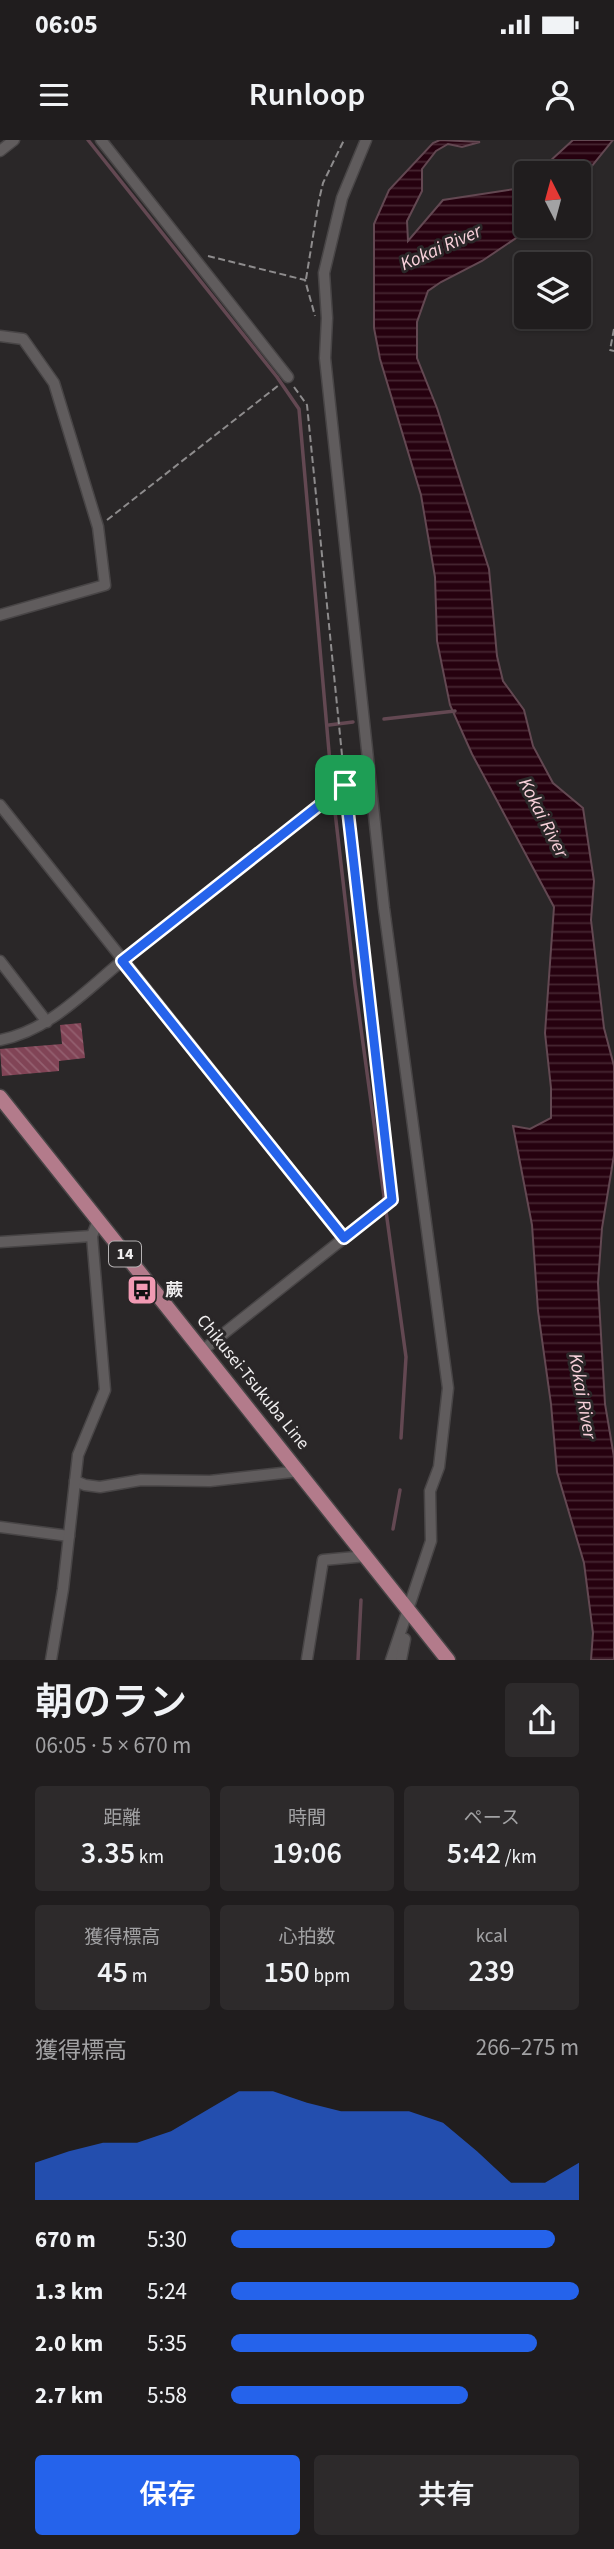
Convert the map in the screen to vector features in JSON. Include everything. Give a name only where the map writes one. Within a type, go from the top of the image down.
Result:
[{"type":"main road","name":"Chikusei-Tsukuba Line","points":[[0,1097],[448,1660]]},
{"type":"street","points":[[0,151],[14,140]]},
{"type":"street","points":[[101,140],[288,377]]},
{"type":"street","points":[[366,140],[342,198],[324,273],[327,318],[325,358],[384,908],[448,1388],[439,1467],[430,1491],[431,1541],[391,1660]]},
{"type":"street","points":[[0,336],[23,339],[54,383],[98,527],[105,586],[0,615]]},
{"type":"street","points":[[0,805],[344,1238]]},
{"type":"street","points":[[0,961],[47,1022]]},
{"type":"street","points":[[0,1040],[31,1032],[47,1022],[122,961]]},
{"type":"street","points":[[203,1350],[387,1205]]},
{"type":"street","points":[[51,1660],[63,1589],[78,1455],[105,1390],[92,1236],[98,1220]]},
{"type":"street","points":[[0,1242],[92,1236]]},
{"type":"street","points":[[75,1480],[85,1485],[100,1487],[141,1480],[210,1481],[300,1471]]},
{"type":"street","points":[[0,1527],[69,1536]]},
{"type":"street","points":[[307,1659],[323,1560],[367,1556]]},
{"type":"street","points":[[399,1637],[405,1639],[401,1660]]},
{"type":"path","points":[[315,316],[305,280],[323,183],[344,140]]},
{"type":"path","points":[[190,251],[305,280]]},
{"type":"path","points":[[614,329],[610,350],[614,351]]},
{"type":"path","points":[[288,377],[307,405],[387,1205]]},
{"type":"path","points":[[98,527],[276,387]]},
{"type":"path","points":[[122,961],[345,785]]},
{"type":"water","name":"Kokai River","points":[[440,140],[480,142],[462,147],[448,144],[436,151],[422,169],[422,191],[407,221],[408,241],[443,200],[514,189],[514,238],[516,238],[482,261],[428,291],[417,322],[417,358],[437,408],[489,569],[497,656],[503,681],[524,710],[533,746],[553,783],[583,808],[594,881],[591,920],[604,1028],[614,1066],[614,1155],[602,1228],[598,1283],[605,1404],[614,1457],[614,1660],[591,1660],[593,1633],[584,1563],[557,1472],[538,1311],[532,1225],[513,1126],[530,1129],[551,1118],[551,1088],[545,1033],[554,907],[472,754],[450,705],[437,641],[435,577],[421,495],[380,359],[374,328],[374,224],[389,190],[433,143]]},
{"type":"water","points":[[573,140],[613,140],[592,166],[592,161],[550,161]]},
{"type":"building","points":[[81,1023],[85,1058],[59,1061],[59,1071],[2,1076],[0,1049],[62,1044],[60,1025]]},
{"type":"waterway","points":[[88,140],[277,377],[299,409],[332,786],[355,985],[406,1357],[401,1438]]},
{"type":"waterway","points":[[384,719],[455,711]]},
{"type":"waterway","points":[[329,725],[353,722]]},
{"type":"waterway","points":[[393,1529],[400,1490]]},
{"type":"waterway","points":[[358,1660],[361,1600]]},
{"type":"place","name":"蕨","points":[[142,1290]]},
{"type":"route","points":[[345,785],[392,1200],[344,1238],[122,961],[345,785]]}]
